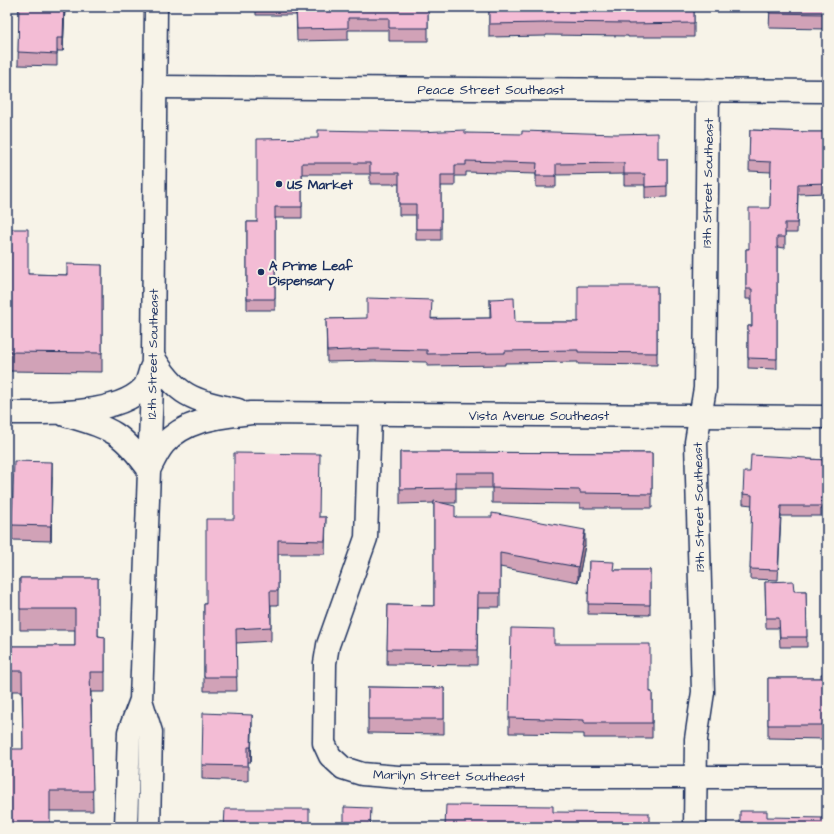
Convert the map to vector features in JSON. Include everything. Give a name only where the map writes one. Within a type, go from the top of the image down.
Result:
[{"type":"street","name":"12th Street Southeast","points":[[126,827],[129,732],[141,700],[152,361],[156,7]]},
{"type":"street","name":"Peace Street Southeast","points":[[155,87],[827,91]]},
{"type":"street","name":"13th Street Southeast","points":[[695,827],[696,739],[703,692],[696,442],[705,388],[708,90]]},
{"type":"street","points":[[7,413],[56,413],[105,407],[123,401],[144,387],[152,361]]},
{"type":"street","points":[[152,361],[181,391],[210,404],[250,413]]},
{"type":"street","points":[[56,413],[111,430],[133,448],[149,470],[163,444],[188,426],[213,418],[250,413]]},
{"type":"street","name":"Vista Avenue Southeast","points":[[250,413],[827,417]]},
{"type":"street","name":"Marilyn Street Southeast","points":[[370,414],[366,538],[328,645],[325,663],[324,743],[330,756],[343,768],[362,774],[398,777],[827,777]]},
{"type":"street","name":"12th Street Southeast","points":[[141,700],[151,732],[149,827]]},
{"type":"building","points":[[19,7],[64,7],[63,38],[57,38],[57,54],[18,52]]},
{"type":"building","points":[[296,7],[428,7],[428,28],[389,28],[389,18],[348,18],[348,28],[297,29]]},
{"type":"building","points":[[489,7],[694,7],[694,23],[628,24],[546,22],[489,24]]},
{"type":"building","points":[[770,7],[827,7],[827,14],[769,13]]},
{"type":"building","points":[[318,130],[419,132],[465,130],[465,133],[522,134],[522,131],[616,134],[658,133],[658,159],[667,159],[667,186],[645,187],[645,174],[624,174],[624,163],[556,164],[556,176],[536,176],[537,163],[466,161],[466,165],[455,165],[455,175],[441,175],[441,229],[416,229],[416,204],[399,204],[399,173],[370,173],[370,163],[302,163],[302,207],[275,207],[275,299],[247,299],[247,222],[257,222],[257,139],[318,138]]},
{"type":"building","points":[[750,130],[827,132],[827,183],[798,184],[797,223],[785,223],[785,237],[777,237],[777,359],[748,358],[748,326],[752,326],[752,289],[746,289],[746,249],[749,249],[749,208],[770,208],[771,162],[749,161]]},
{"type":"building","points":[[7,229],[28,229],[28,274],[67,275],[67,264],[102,265],[102,353],[7,352]]},
{"type":"building","points":[[578,286],[657,286],[657,353],[578,352],[578,350],[427,354],[427,350],[375,349],[327,351],[326,319],[367,318],[367,298],[432,300],[431,319],[491,318],[490,299],[514,298],[515,322],[578,322]]},
{"type":"building","points":[[400,452],[652,453],[652,494],[580,493],[580,490],[492,488],[492,473],[456,473],[456,488],[400,489]]},
{"type":"building","points":[[234,453],[320,454],[319,517],[326,517],[325,541],[278,540],[278,591],[270,591],[271,627],[236,629],[237,677],[204,677],[206,519],[234,519]]},
{"type":"building","points":[[751,455],[827,460],[827,499],[821,499],[821,506],[781,506],[778,570],[750,569],[752,495],[743,494],[744,472],[750,472]]},
{"type":"building","points":[[14,461],[52,462],[51,526],[12,525]]},
{"type":"building","points":[[434,501],[455,506],[455,517],[492,517],[492,513],[585,530],[578,567],[500,553],[500,593],[478,593],[477,650],[387,649],[388,605],[434,606]]},
{"type":"building","points":[[589,561],[614,562],[613,570],[650,570],[650,605],[588,604]]},
{"type":"building","points":[[20,578],[98,578],[98,636],[105,637],[105,672],[90,672],[93,791],[50,791],[50,827],[7,827],[7,749],[23,749],[22,671],[7,671],[7,646],[75,646],[75,609],[20,609]]},
{"type":"building","points":[[793,581],[794,591],[806,591],[807,637],[780,637],[779,618],[766,618],[765,582]]},
{"type":"building","points":[[511,628],[554,629],[554,644],[650,644],[650,692],[652,692],[652,723],[584,723],[584,720],[509,718]]},
{"type":"building","points":[[821,674],[827,674],[827,725],[768,725],[768,678],[821,678]]},
{"type":"building","points":[[368,687],[444,688],[444,719],[368,719]]},
{"type":"building","points":[[203,713],[252,715],[251,747],[248,747],[248,766],[202,765]]},
{"type":"building","points":[[446,805],[553,806],[553,812],[649,813],[649,827],[445,827]]},
{"type":"building","points":[[344,807],[371,808],[370,827],[344,827]]},
{"type":"building","points":[[225,809],[309,809],[309,827],[224,827]]},
{"type":"building","points":[[740,811],[767,811],[767,817],[825,818],[825,812],[827,812],[827,827],[740,827]]},
{"type":"place","name":"US Market","points":[[279,184]]},
{"type":"place","name":"A Prime Leaf Dispensary","points":[[261,272]]}]
